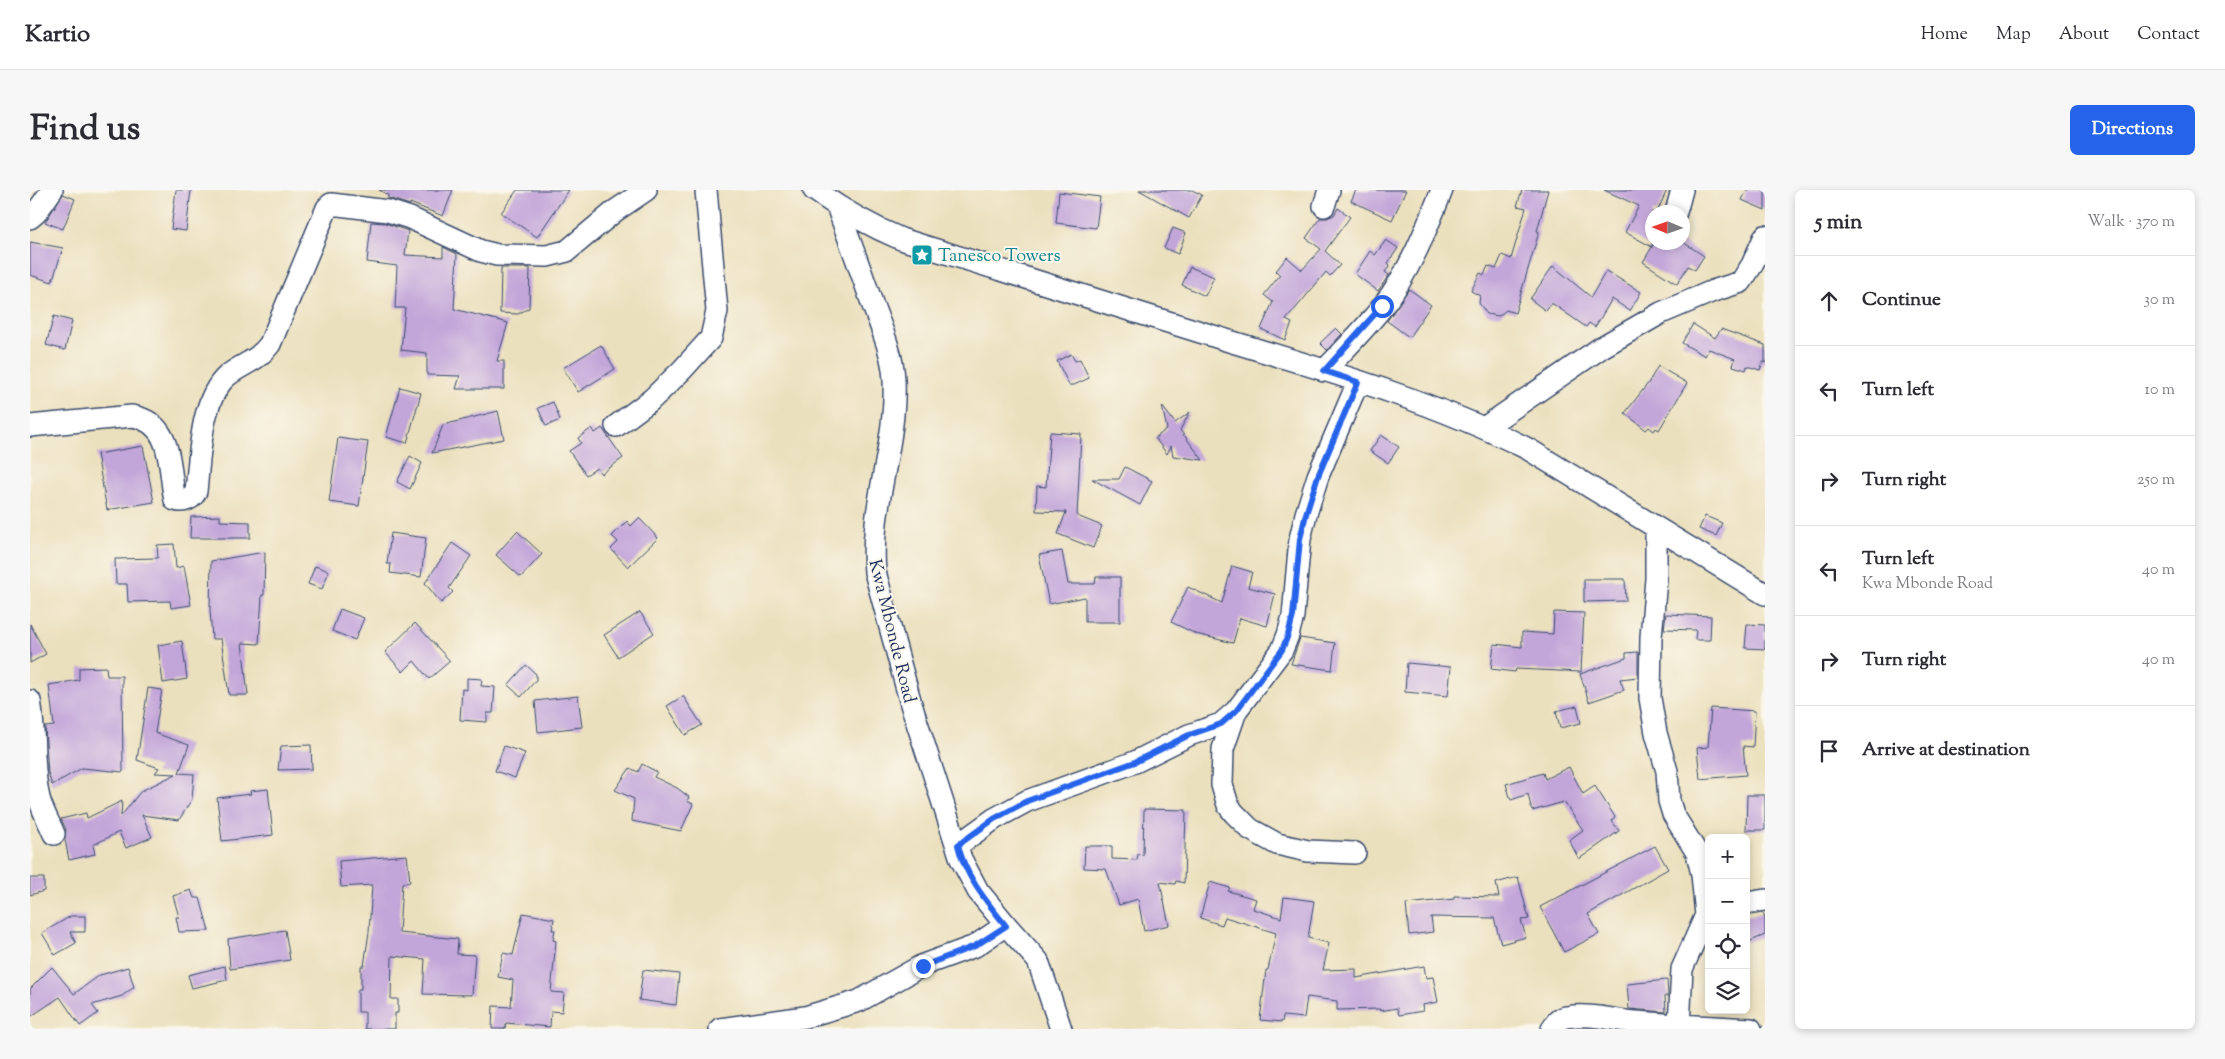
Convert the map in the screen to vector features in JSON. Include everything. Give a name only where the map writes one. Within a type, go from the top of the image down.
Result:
[{"type":"street","points":[[30,218],[36,214],[52,190]]},
{"type":"street","points":[[321,190],[323,218]]},
{"type":"street","points":[[30,426],[132,416],[144,419],[158,430],[165,442],[175,500],[190,499],[196,491],[210,399],[227,376],[254,361],[270,344],[323,218],[331,204],[375,208],[410,218],[482,251],[497,255],[547,256],[567,251],[615,212],[646,190]]},
{"type":"street","points":[[616,426],[651,400],[711,338],[717,311],[706,190]]},
{"type":"street","points":[[814,190],[837,206],[876,228],[901,239],[1358,382],[1423,404],[1484,428],[1528,448],[1765,594]]},
{"type":"street","points":[[1324,371],[1382,306],[1399,282],[1421,243],[1442,190]]},
{"type":"street","points":[[1678,205],[1682,190]]},
{"type":"street","name":"Kwa Mbonde Road","points":[[837,206],[887,346],[894,379],[890,445],[874,531],[875,572],[911,704],[961,858],[978,891],[1006,926],[1038,961],[1061,1029]]},
{"type":"street","points":[[1484,428],[1602,348],[1661,313],[1713,291],[1741,282],[1752,265],[1765,236]]},
{"type":"street","points":[[958,845],[994,819],[1027,801],[1135,762],[1189,735],[1221,724],[1236,711],[1282,650],[1288,635],[1293,616],[1300,539],[1306,514],[1318,476],[1358,382]]},
{"type":"street","points":[[1656,528],[1656,579],[1651,637],[1650,698],[1656,733],[1667,771],[1669,801],[1673,814],[1697,853],[1705,894]]},
{"type":"street","points":[[30,701],[33,716],[35,773],[39,799],[54,834]]},
{"type":"street","points":[[1236,711],[1223,749],[1222,785],[1228,805],[1234,813],[1250,829],[1277,844],[1308,851],[1355,853]]},
{"type":"street","points":[[1750,902],[1765,900]]},
{"type":"street","points":[[1679,1025],[1682,969],[1705,920]]},
{"type":"street","points":[[720,1029],[805,1017],[859,1001],[923,966],[975,946],[1006,926]]},
{"type":"street","points":[[1552,1029],[1564,1017],[1576,1016],[1750,1029]]},
{"type":"building","points":[[176,190],[191,190],[186,231],[171,229]]},
{"type":"building","points":[[379,190],[453,190],[443,216],[410,203],[410,205],[388,198],[388,195]]},
{"type":"building","points":[[517,190],[569,190],[537,237],[501,213]]},
{"type":"building","points":[[1139,190],[1192,190],[1202,195],[1189,218]]},
{"type":"building","points":[[1356,190],[1406,190],[1392,220],[1351,201]]},
{"type":"building","points":[[1522,190],[1548,190],[1537,231],[1539,232],[1515,313],[1506,310],[1499,316],[1487,314],[1479,303],[1480,296],[1471,291],[1480,273],[1484,275],[1488,266],[1496,269],[1502,255],[1511,259],[1526,208],[1517,206]]},
{"type":"building","points":[[1604,190],[1667,190],[1660,205],[1645,205],[1645,243],[1625,232],[1639,206]]},
{"type":"building","points":[[1747,190],[1765,190],[1765,210],[1742,200]]},
{"type":"building","points":[[1059,192],[1100,197],[1096,228],[1056,223]]},
{"type":"building","points":[[63,194],[75,199],[63,229],[45,222]]},
{"type":"building","points":[[1338,208],[1350,217],[1325,251],[1340,265],[1330,276],[1326,272],[1286,320],[1292,323],[1285,340],[1261,329],[1273,302],[1264,295],[1280,275],[1276,271],[1287,257],[1302,270],[1321,249],[1306,238],[1320,218],[1334,215]]},
{"type":"building","points":[[371,222],[385,223],[408,231],[405,255],[443,257],[443,247],[457,254],[454,309],[508,323],[497,361],[504,361],[504,389],[456,389],[460,376],[427,375],[427,353],[401,350],[405,308],[395,308],[397,266],[367,262]]},
{"type":"building","points":[[1173,228],[1186,233],[1178,254],[1164,248]]},
{"type":"building","points":[[1386,240],[1398,248],[1388,263],[1390,265],[1385,272],[1389,275],[1378,291],[1355,274],[1370,251],[1375,255]]},
{"type":"building","points":[[30,242],[63,248],[52,282],[30,275]]},
{"type":"building","points":[[1690,247],[1704,256],[1695,270],[1688,266],[1677,284],[1643,262],[1650,250],[1690,250]]},
{"type":"building","points":[[1553,266],[1591,297],[1606,271],[1641,292],[1630,311],[1612,299],[1595,327],[1589,323],[1586,327],[1553,304],[1546,311],[1530,299]]},
{"type":"building","points":[[1190,267],[1214,277],[1205,296],[1182,285]]},
{"type":"building","points":[[501,268],[530,268],[529,308],[518,314],[500,313]]},
{"type":"building","points":[[1409,289],[1431,305],[1409,337],[1387,321]]},
{"type":"building","points":[[54,316],[72,321],[65,350],[46,345]]},
{"type":"building","points":[[1693,324],[1715,338],[1721,329],[1765,345],[1765,363],[1763,362],[1760,370],[1747,366],[1746,370],[1733,366],[1735,359],[1709,349],[1705,356],[1682,343]]},
{"type":"building","points":[[1336,328],[1342,334],[1327,350],[1320,343]]},
{"type":"building","points":[[601,345],[615,369],[578,392],[563,368]]},
{"type":"building","points":[[1071,354],[1075,361],[1080,359],[1089,378],[1074,385],[1069,385],[1057,361]]},
{"type":"building","points":[[1658,366],[1687,383],[1659,430],[1656,428],[1654,431],[1649,427],[1646,430],[1625,413],[1649,382]]},
{"type":"building","points":[[400,387],[421,393],[407,443],[386,437]]},
{"type":"building","points":[[553,402],[560,420],[546,426],[538,408]]},
{"type":"building","points":[[1162,406],[1175,423],[1190,412],[1180,430],[1203,460],[1173,456],[1171,446],[1167,454],[1155,438],[1167,429]]},
{"type":"building","points":[[498,411],[504,439],[432,453],[443,425]]},
{"type":"building","points":[[592,428],[595,433],[602,428],[623,458],[601,474],[597,468],[586,475],[569,451],[581,443],[578,438]]},
{"type":"building","points":[[1050,432],[1081,434],[1077,516],[1102,526],[1093,548],[1058,534],[1066,512],[1036,511],[1037,486],[1046,487]]},
{"type":"building","points":[[1381,435],[1399,447],[1388,463],[1370,451]]},
{"type":"building","points":[[338,438],[368,442],[359,506],[329,502]]},
{"type":"building","points":[[143,446],[154,502],[107,510],[97,454]]},
{"type":"building","points":[[410,456],[422,463],[410,489],[397,482]]},
{"type":"building","points":[[1125,467],[1152,481],[1140,505],[1092,479],[1119,479]]},
{"type":"building","points":[[220,516],[220,521],[250,522],[250,538],[190,538],[191,517]]},
{"type":"building","points":[[1705,516],[1722,523],[1716,536],[1699,529]]},
{"type":"building","points":[[639,518],[658,538],[628,567],[611,549],[618,542],[612,536],[627,521],[631,526]]},
{"type":"building","points":[[517,531],[542,554],[521,577],[496,555]]},
{"type":"building","points":[[391,533],[426,538],[421,577],[390,573],[391,564],[387,564]]},
{"type":"building","points":[[452,543],[471,556],[449,588],[453,592],[441,603],[425,583]]},
{"type":"building","points":[[174,544],[176,568],[184,566],[191,605],[171,608],[170,601],[128,602],[127,584],[116,584],[115,559],[158,558],[157,545]]},
{"type":"building","points":[[1062,551],[1068,584],[1095,584],[1096,577],[1120,577],[1120,622],[1085,622],[1085,597],[1049,604],[1039,555]]},
{"type":"building","points":[[265,552],[264,595],[262,595],[259,644],[242,643],[248,695],[229,695],[221,639],[212,639],[210,610],[211,561]]},
{"type":"building","points":[[315,566],[329,571],[322,589],[308,584]]},
{"type":"building","points":[[1232,566],[1252,572],[1248,587],[1275,594],[1267,626],[1240,618],[1233,643],[1196,634],[1171,622],[1188,587],[1222,603]]},
{"type":"building","points":[[1584,579],[1625,579],[1626,601],[1584,602]]},
{"type":"building","points":[[340,609],[364,618],[355,640],[332,631]]},
{"type":"building","points":[[640,612],[654,633],[618,657],[604,635]]},
{"type":"building","points":[[1554,612],[1584,613],[1581,672],[1516,669],[1515,672],[1491,669],[1494,644],[1522,647],[1522,632],[1553,634]]},
{"type":"building","points":[[1666,614],[1711,616],[1710,640],[1695,640],[1696,630],[1664,629]]},
{"type":"building","points":[[415,623],[450,661],[429,679],[414,661],[403,672],[385,652]]},
{"type":"building","points":[[30,624],[46,654],[30,663]]},
{"type":"building","points":[[1747,624],[1765,625],[1765,649],[1745,648]]},
{"type":"building","points":[[1300,638],[1335,643],[1332,670],[1291,664]]},
{"type":"building","points":[[182,641],[187,679],[163,683],[158,645]]},
{"type":"building","points":[[1638,652],[1638,677],[1620,679],[1624,690],[1589,702],[1580,674],[1626,658],[1626,653]]},
{"type":"building","points":[[1407,663],[1451,667],[1448,696],[1405,692]]},
{"type":"building","points":[[526,665],[536,674],[536,680],[521,697],[508,685]]},
{"type":"building","points":[[106,667],[107,676],[122,676],[123,772],[82,768],[52,785],[48,773],[45,727],[54,726],[49,685],[79,680],[79,668]]},
{"type":"building","points":[[467,678],[482,679],[481,686],[495,687],[493,713],[487,713],[487,722],[460,720],[462,689],[467,690]]},
{"type":"building","points":[[148,688],[162,690],[155,733],[189,745],[179,773],[194,774],[192,799],[179,820],[142,815],[152,837],[126,848],[119,832],[93,845],[95,854],[69,860],[65,840],[66,829],[61,819],[86,813],[87,818],[122,801],[121,816],[141,791],[176,774],[155,773],[159,768],[137,760]]},
{"type":"building","points":[[578,696],[582,727],[538,732],[535,701]]},
{"type":"building","points":[[683,696],[702,725],[685,735],[667,706]]},
{"type":"building","points":[[1577,706],[1581,723],[1560,728],[1556,711]]},
{"type":"building","points":[[1711,708],[1755,711],[1753,747],[1743,746],[1746,775],[1700,779],[1697,748],[1708,747]]},
{"type":"building","points":[[311,745],[312,769],[278,770],[281,746]]},
{"type":"building","points":[[504,746],[525,753],[515,778],[495,771]]},
{"type":"building","points":[[642,764],[657,772],[654,777],[677,788],[689,797],[687,801],[693,804],[681,831],[632,821],[634,799],[615,790],[630,768],[638,772]]},
{"type":"building","points":[[1569,767],[1583,794],[1595,786],[1615,817],[1612,821],[1619,831],[1579,859],[1569,840],[1583,830],[1564,802],[1532,811],[1528,794],[1511,800],[1506,784],[1543,773],[1545,779]]},
{"type":"building","points":[[268,789],[273,835],[222,841],[217,798],[251,794],[250,791]]},
{"type":"building","points":[[1747,795],[1765,795],[1765,830],[1746,830]]},
{"type":"building","points":[[1144,809],[1186,810],[1184,883],[1176,881],[1175,884],[1160,882],[1169,925],[1144,931],[1138,899],[1119,905],[1106,869],[1084,868],[1085,846],[1112,846],[1112,859],[1137,860],[1138,854],[1143,855]]},
{"type":"building","points":[[1655,846],[1668,869],[1588,914],[1599,934],[1564,952],[1540,907]]},
{"type":"building","points":[[407,855],[410,882],[402,883],[399,933],[458,939],[457,954],[475,955],[472,995],[423,994],[425,959],[392,956],[391,999],[398,999],[398,1013],[395,1013],[395,1029],[365,1029],[365,1012],[358,1012],[358,989],[361,989],[361,966],[364,966],[369,932],[372,885],[341,887],[339,861]]},
{"type":"building","points":[[1518,877],[1529,919],[1521,920],[1526,937],[1501,944],[1494,918],[1431,917],[1433,932],[1409,935],[1406,904],[1454,899],[1454,896],[1499,897],[1496,883]]},
{"type":"building","points":[[30,878],[44,878],[44,891],[30,895]]},
{"type":"building","points":[[1210,882],[1230,888],[1228,891],[1256,899],[1253,909],[1281,918],[1284,897],[1314,901],[1308,938],[1329,943],[1323,970],[1356,969],[1356,978],[1424,966],[1426,978],[1433,977],[1438,1002],[1422,1005],[1423,1011],[1399,1015],[1397,1008],[1380,1011],[1380,1009],[1337,1010],[1337,1001],[1307,997],[1304,1018],[1283,1016],[1282,1022],[1260,1020],[1266,970],[1268,970],[1276,933],[1225,917],[1222,925],[1200,918]]},
{"type":"building","points":[[191,890],[194,898],[200,898],[209,931],[179,932],[176,917],[179,917],[173,896]]},
{"type":"building","points":[[523,913],[554,919],[552,930],[555,930],[553,940],[556,941],[551,992],[564,993],[562,1012],[551,1011],[550,1027],[506,1023],[505,1029],[492,1029],[493,1006],[511,1007],[513,980],[498,977],[503,953],[513,955]]},
{"type":"building","points":[[1763,913],[1765,935],[1750,941],[1750,924],[1750,915]]},
{"type":"building","points":[[71,916],[85,916],[85,932],[70,932],[76,943],[55,955],[42,933]]},
{"type":"building","points":[[285,930],[290,960],[230,969],[228,939]]},
{"type":"building","points":[[225,966],[227,980],[192,988],[188,975]]},
{"type":"building","points":[[52,967],[74,994],[100,975],[128,967],[134,987],[122,996],[92,1005],[98,1013],[80,1026],[60,997],[30,1017],[30,989]]},
{"type":"building","points":[[643,970],[679,974],[676,1005],[639,1000]]},
{"type":"building","points":[[1667,980],[1666,1012],[1629,1009],[1627,984]]},
{"type":"place","name":"Tanesco Towers","points":[[922,255]]},
{"type":"route","points":[[923,966],[975,946],[1006,926],[978,891],[961,858],[958,845],[994,819],[1027,801],[1135,762],[1189,735],[1225,722],[1236,711],[1282,650],[1293,616],[1300,539],[1306,514],[1318,476],[1358,382],[1324,371],[1382,306]]}]
